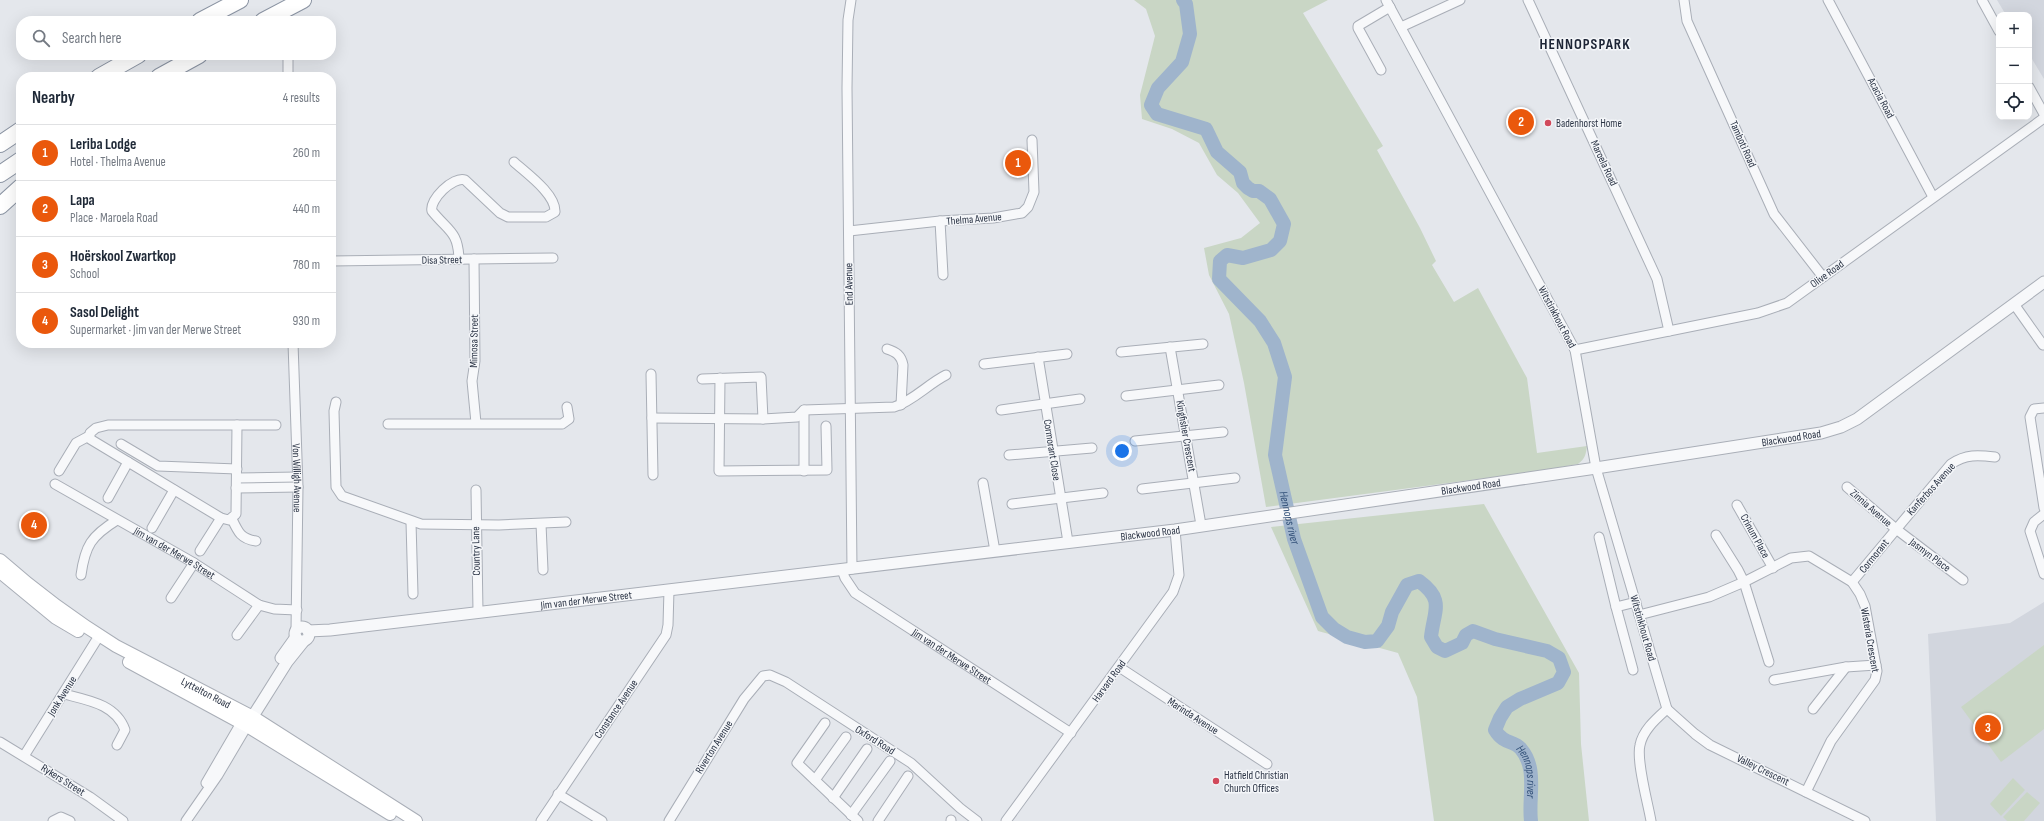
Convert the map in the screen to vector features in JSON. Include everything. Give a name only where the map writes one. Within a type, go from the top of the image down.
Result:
[{"type":"highway","points":[[210,16],[240,0]]},
{"type":"highway","points":[[273,16],[303,0]]},
{"type":"highway","points":[[108,72],[129,60]]},
{"type":"highway","points":[[114,72],[134,60]]},
{"type":"highway","points":[[168,72],[189,60]]},
{"type":"highway","points":[[172,72],[190,60]]},
{"type":"highway","points":[[0,134],[16,126]]},
{"type":"highway","points":[[0,144],[16,133]]},
{"type":"highway","points":[[0,174],[16,163]]},
{"type":"highway","points":[[0,206],[16,192]]},
{"type":"main road","name":"Lyttelton Road","points":[[0,560],[97,640]]},
{"type":"main road","name":"Lyttelton Road","points":[[0,572],[56,618],[247,720],[416,821]]},
{"type":"main road","name":"Lyttelton Road","points":[[247,720],[401,821]]},
{"type":"street","name":"End Avenue","points":[[847,569],[851,409],[847,88],[848,20],[851,0]]},
{"type":"street","points":[[1401,27],[1460,0]]},
{"type":"street","name":"Maroela Road","points":[[1528,0],[1654,272],[1669,331]]},
{"type":"street","name":"Tamboti Road","points":[[1684,0],[1687,21],[1774,214],[1823,277]]},
{"type":"street","name":"Acacia Road","points":[[1828,0],[1933,197]]},
{"type":"street","points":[[1982,0],[1996,26]]},
{"type":"street","points":[[1381,70],[1358,26],[1388,3]]},
{"type":"street","name":"Witstinkhout Road","points":[[1388,3],[1575,350],[1596,468],[1667,709]]},
{"type":"street","points":[[288,60],[288,72]]},
{"type":"street","points":[[2032,92],[2044,114]]},
{"type":"street","name":"Olive Road","points":[[1575,350],[1758,313],[1787,303],[2044,118]]},
{"type":"street","name":"Thelma Avenue","points":[[849,231],[940,221],[993,218],[1022,213],[1032,200],[1034,192],[1032,140]]},
{"type":"street","points":[[459,259],[458,246],[455,237],[432,211],[431,207],[435,199],[453,181],[461,179],[465,180],[500,213],[508,217],[546,217],[555,212],[553,202],[546,192],[514,162]]},
{"type":"street","points":[[940,221],[943,275]]},
{"type":"street","name":"Disa Street","points":[[336,261],[553,258]]},
{"type":"street","name":"Mimosa Street","points":[[474,259],[475,361],[472,381],[476,423]]},
{"type":"street","name":"Blackwood Road","points":[[847,569],[1175,530],[1274,514],[1800,437],[1841,427],[1857,419],[2044,282]]},
{"type":"street","points":[[2014,304],[2044,346]]},
{"type":"street","points":[[1122,352],[1203,344]]},
{"type":"street","name":"Kingfisher Crescent","points":[[1170,347],[1187,436],[1201,525]]},
{"type":"street","name":"Von Willigh Avenue","points":[[294,348],[298,487],[297,612],[303,634]]},
{"type":"street","points":[[887,349],[895,351],[902,358],[903,372],[901,405]]},
{"type":"street","points":[[984,364],[1067,354]]},
{"type":"street","name":"Cormorant Close","points":[[1038,357],[1068,542]]},
{"type":"street","points":[[651,374],[653,475]]},
{"type":"street","points":[[652,418],[763,419],[797,417],[804,410],[894,407],[901,405],[935,380],[946,375]]},
{"type":"street","points":[[702,378],[761,377],[763,419]]},
{"type":"street","points":[[720,378],[719,471],[827,470],[826,426]]},
{"type":"street","points":[[1126,396],[1219,385]]},
{"type":"street","points":[[1001,410],[1080,400]]},
{"type":"street","points":[[336,402],[334,411],[335,480],[338,492],[349,499],[411,522],[429,525],[541,524],[566,522]]},
{"type":"street","points":[[388,424],[562,424],[569,419],[567,406]]},
{"type":"street","points":[[2044,408],[2034,409],[2030,417],[2043,492],[2044,508]]},
{"type":"street","points":[[804,410],[804,471]]},
{"type":"street","points":[[59,471],[76,443],[90,436],[96,428],[108,425],[276,425]]},
{"type":"street","points":[[90,436],[93,442],[225,520],[232,519],[236,514],[237,425]]},
{"type":"street","points":[[1135,441],[1223,432]]},
{"type":"street","points":[[121,444],[158,466],[237,469]]},
{"type":"street","points":[[1009,455],[1092,448]]},
{"type":"street","name":"Kanferbos Avenue","points":[[1896,529],[1951,464],[1962,457],[1972,455],[1996,457]]},
{"type":"street","points":[[108,498],[128,462]]},
{"type":"street","points":[[237,478],[297,477]]},
{"type":"street","points":[[1142,489],[1236,478]]},
{"type":"street","points":[[983,483],[995,551]]},
{"type":"street","name":"Jim van der Merwe Street","points":[[55,484],[194,563],[259,605],[274,609],[297,612]]},
{"type":"street","points":[[236,488],[298,487]]},
{"type":"street","name":"Zinnia Avenue","points":[[1847,488],[1896,529]]},
{"type":"street","points":[[152,528],[174,490]]},
{"type":"street","name":"Country Lane","points":[[476,490],[478,611]]},
{"type":"street","points":[[1012,504],[1103,493]]},
{"type":"street","name":"Crinum Place","points":[[1738,504],[1773,568]]},
{"type":"street","points":[[2044,514],[2034,522],[2030,531],[2044,574]]},
{"type":"street","points":[[200,551],[221,518]]},
{"type":"street","points":[[232,519],[239,534],[247,540],[256,541]]},
{"type":"street","points":[[81,575],[88,545],[100,531],[117,520]]},
{"type":"street","points":[[411,522],[413,594]]},
{"type":"street","points":[[541,524],[543,570]]},
{"type":"street","name":"Jasmyn Place","points":[[1896,529],[1963,580]]},
{"type":"street","name":"Cormorant","points":[[1852,582],[1896,529]]},
{"type":"street","name":"Harvard Road","points":[[1006,821],[1119,667],[1177,583],[1179,568],[1175,530]]},
{"type":"street","points":[[1716,535],[1744,582],[1769,662]]},
{"type":"street","points":[[1599,537],[1633,670]]},
{"type":"street","points":[[1639,615],[1709,597],[1744,582],[1794,556],[1809,556],[1852,582]]},
{"type":"street","points":[[171,598],[194,563]]},
{"type":"street","name":"Jim van der Merwe Street","points":[[303,634],[478,611],[847,569],[845,578],[855,593],[1071,733]]},
{"type":"street","name":"Wisteria Crescent","points":[[1806,792],[1831,741],[1875,680],[1876,665],[1865,606],[1852,582]]},
{"type":"street","name":"Constance Avenue","points":[[541,821],[666,635],[668,626],[669,590]]},
{"type":"street","points":[[1616,607],[1636,602]]},
{"type":"street","points":[[237,635],[259,605]]},
{"type":"street","points":[[188,818],[218,775],[247,720],[287,662],[303,634]]},
{"type":"street","name":"Jonk Avenue","points":[[24,756],[97,640]]},
{"type":"street","points":[[1774,680],[1846,667],[1876,665]]},
{"type":"street","name":"Marinda Avenue","points":[[1119,667],[1267,764]]},
{"type":"street","points":[[1813,709],[1846,667]]},
{"type":"street","name":"Oxford Road","points":[[763,676],[770,675],[786,682],[899,754],[977,821]]},
{"type":"street","name":"Riverton Avenue","points":[[669,821],[744,699],[763,676]]},
{"type":"street","points":[[64,694],[95,702],[112,711],[121,719],[125,730],[117,745]]},
{"type":"street","points":[[1651,821],[1639,758],[1640,746],[1649,728],[1667,709]]},
{"type":"street","name":"Valley Crescent","points":[[1667,709],[1695,734],[1710,744],[1866,821]]},
{"type":"street","points":[[825,723],[798,760],[798,764],[855,818],[890,761]]},
{"type":"street","points":[[815,780],[846,737]]},
{"type":"street","name":"Rykers Street","points":[[0,742],[90,797],[123,821]]},
{"type":"street","points":[[833,798],[868,750]]},
{"type":"street","points":[[878,821],[908,776]]},
{"type":"street","points":[[558,794],[602,821]]},
{"type":"street","points":[[53,821],[61,817],[70,821]]},
{"type":"shaded area","points":[[1997,0],[2044,0],[2044,79],[2032,59],[2032,12],[2004,12]]},
{"type":"shaded area","points":[[2044,602],[2044,821],[1936,821],[1928,634],[2010,623]]},
{"type":"green space","points":[[1134,0],[1328,0],[1303,13],[1383,146],[1377,150],[1420,228],[1436,261],[1432,265],[1454,302],[1478,288],[1527,378],[1537,453],[1587,446],[1585,456],[1578,464],[1539,471],[1266,507],[1244,383],[1229,314],[1209,275],[1204,248],[1241,238],[1260,223],[1238,193],[1217,175],[1199,143],[1172,129],[1142,119],[1140,95],[1155,36],[1146,9]]},
{"type":"green space","points":[[1484,504],[1579,673],[1581,744],[1589,821],[1434,821],[1417,697],[1398,653],[1318,631],[1271,527]]},
{"type":"green space","points":[[2044,645],[2044,729],[2001,762],[1961,707]]},
{"type":"green space","points":[[2013,778],[2025,790],[2001,816],[1990,804]]},
{"type":"green space","points":[[2027,792],[2040,803],[2024,821],[2007,821],[2003,817]]},
{"type":"waterway","name":"Hennops river","points":[[1183,0],[1186,4],[1190,34],[1182,62],[1158,88],[1151,105],[1157,114],[1206,129],[1217,152],[1240,172],[1243,183],[1248,188],[1253,191],[1259,191],[1270,199],[1284,224],[1280,241],[1271,250],[1243,258],[1227,255],[1220,261],[1219,279],[1260,321],[1274,343],[1285,377],[1275,455],[1294,539],[1322,617],[1334,629],[1347,637],[1365,642],[1377,641],[1388,626],[1392,612],[1407,585],[1419,581],[1427,588],[1435,600],[1436,606],[1431,637],[1437,647],[1445,651],[1462,643],[1466,635],[1473,631],[1495,639],[1547,651],[1559,658],[1564,672],[1558,683],[1520,699],[1507,707],[1495,730],[1502,738],[1518,746],[1526,757],[1531,774],[1531,821]]},
{"type":"place","name":"Lapa","points":[[1521,122]]},
{"type":"place","name":"Badenhorst Home","points":[[1548,123]]},
{"type":"place","name":"Leriba Lodge","points":[[1018,163]]},
{"type":"place","name":"Sasol Delight","points":[[34,525]]},
{"type":"place","name":"Hoërskool Zwartkop","points":[[1988,728]]},
{"type":"place","name":"Hatfield Christian Church Offices","points":[[1216,781]]},
{"type":"district","name":"HENNOPSPARK","points":[[1585,44]]}]
